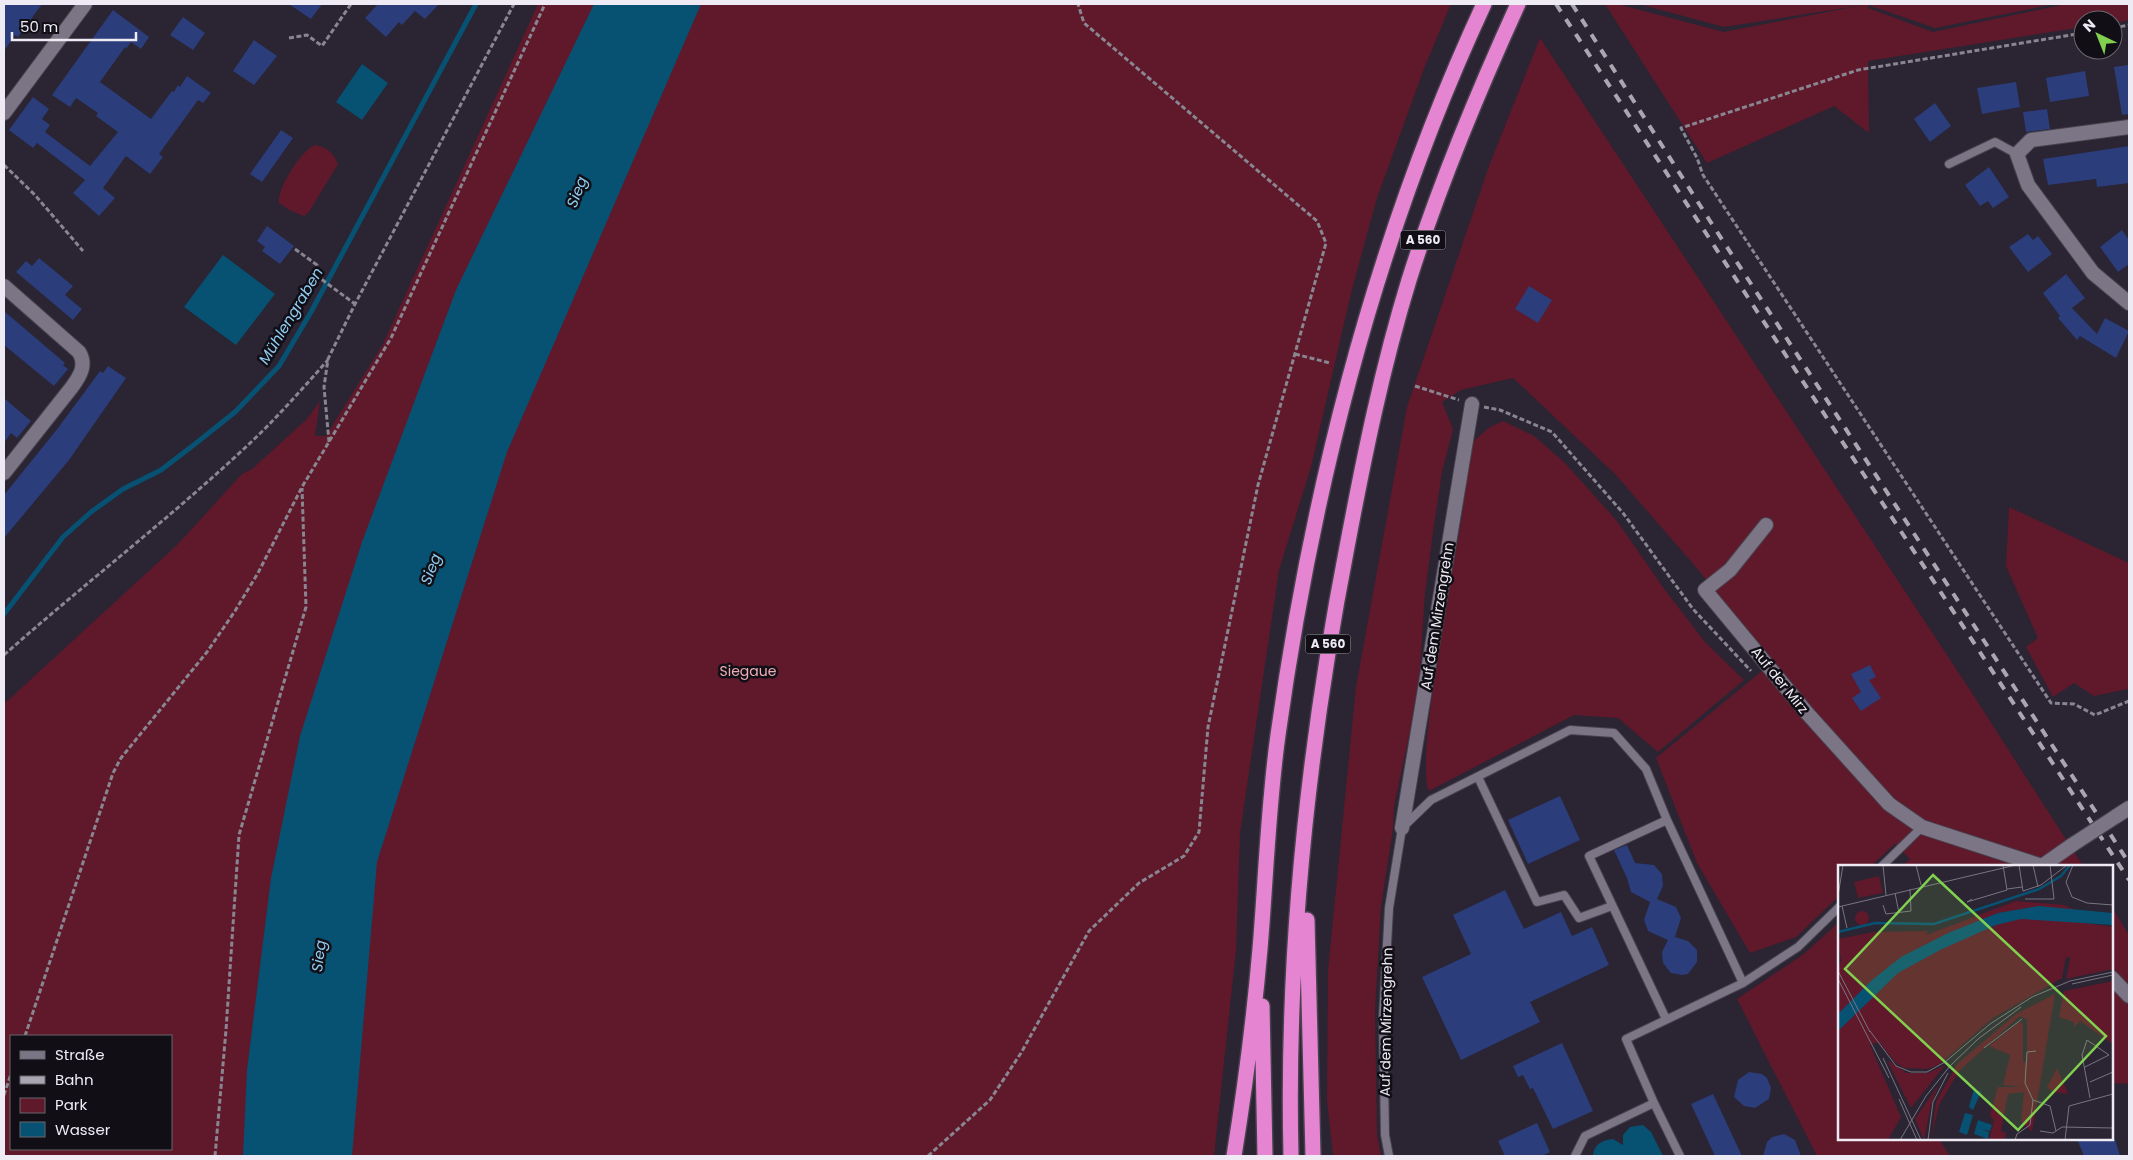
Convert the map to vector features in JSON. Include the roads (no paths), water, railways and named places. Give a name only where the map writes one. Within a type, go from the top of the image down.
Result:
[{"type":"highway","name":"A 560","points":[[1260,949],[1266,844],[1286,681],[1313,530],[1365,324],[1404,201],[1450,81],[1484,4]]},
{"type":"highway","name":"A 560","points":[[1306,804],[1328,643],[1358,486],[1381,383],[1409,282],[1443,182],[1482,83],[1518,4]]},
{"type":"highway","points":[[1291,1156],[1293,978],[1306,804]]},
{"type":"highway","points":[[1306,804],[1307,978],[1312,1156]]},
{"type":"highway","points":[[1234,1156],[1244,1092],[1260,949]]},
{"type":"highway","points":[[1260,949],[1265,1156]]},
{"type":"street","points":[[4,113],[85,4]]},
{"type":"street","points":[[2129,127],[2030,140],[2017,154],[2028,185],[2093,273],[2129,303]]},
{"type":"street","points":[[4,286],[65,338],[83,358],[82,372],[78,378],[7,463]]},
{"type":"street","name":"Auf dem Mirzengrehn","points":[[1402,828],[1472,404]]},
{"type":"street","name":"Auf der Mirz","points":[[1766,525],[1730,570],[1705,590],[1807,713],[1889,804],[1922,827],[2039,865]]},
{"type":"street","name":"Auf der Mirz","points":[[2043,865],[2129,808]]},
{"type":"street","points":[[2113,979],[2129,996]]},
{"type":"lane","points":[[1949,164],[1995,142],[2017,154]]},
{"type":"lane","points":[[1402,828],[1431,800],[1570,730],[1614,733],[1646,769],[1667,820],[1742,983]]},
{"type":"lane","points":[[1478,777],[1537,902],[1564,895],[1579,918],[1612,906]]},
{"type":"lane","points":[[1666,1019],[1589,856],[1667,820]]},
{"type":"lane","points":[[1883,865],[1922,827]]},
{"type":"lane","name":"Auf dem Mirzengrehn","points":[[1389,1156],[1385,1135],[1383,1018],[1389,908],[1402,828]]},
{"type":"lane","points":[[1680,1156],[1626,1039],[1742,983],[1798,947],[1838,908]]},
{"type":"lane","points":[[1574,1156],[1585,1136],[1654,1103]]},
{"type":"water","name":"Sieg","points":[[594,4],[701,4],[507,452],[377,862],[352,1156],[243,1156],[247,1070],[271,878],[300,736],[362,542],[456,290]]},
{"type":"water","points":[[362,64],[388,83],[362,120],[336,102]]},
{"type":"water","points":[[223,255],[275,294],[236,345],[184,307]]},
{"type":"water","points":[[1643,1125],[1651,1132],[1663,1156],[1593,1156],[1595,1148],[1599,1143],[1613,1139],[1623,1145],[1623,1135],[1630,1127]]},
{"type":"waterway","name":"Mühlengraben","points":[[4,614],[63,537],[91,512],[123,489],[161,470],[195,444],[235,412],[279,366],[311,312],[476,4]]},
{"type":"railway","points":[[1556,4],[2129,880]]},
{"type":"railway","points":[[1572,4],[1710,221],[2129,863]]},
{"type":"park label","name":"Siegaue","points":[[748,671]]}]
